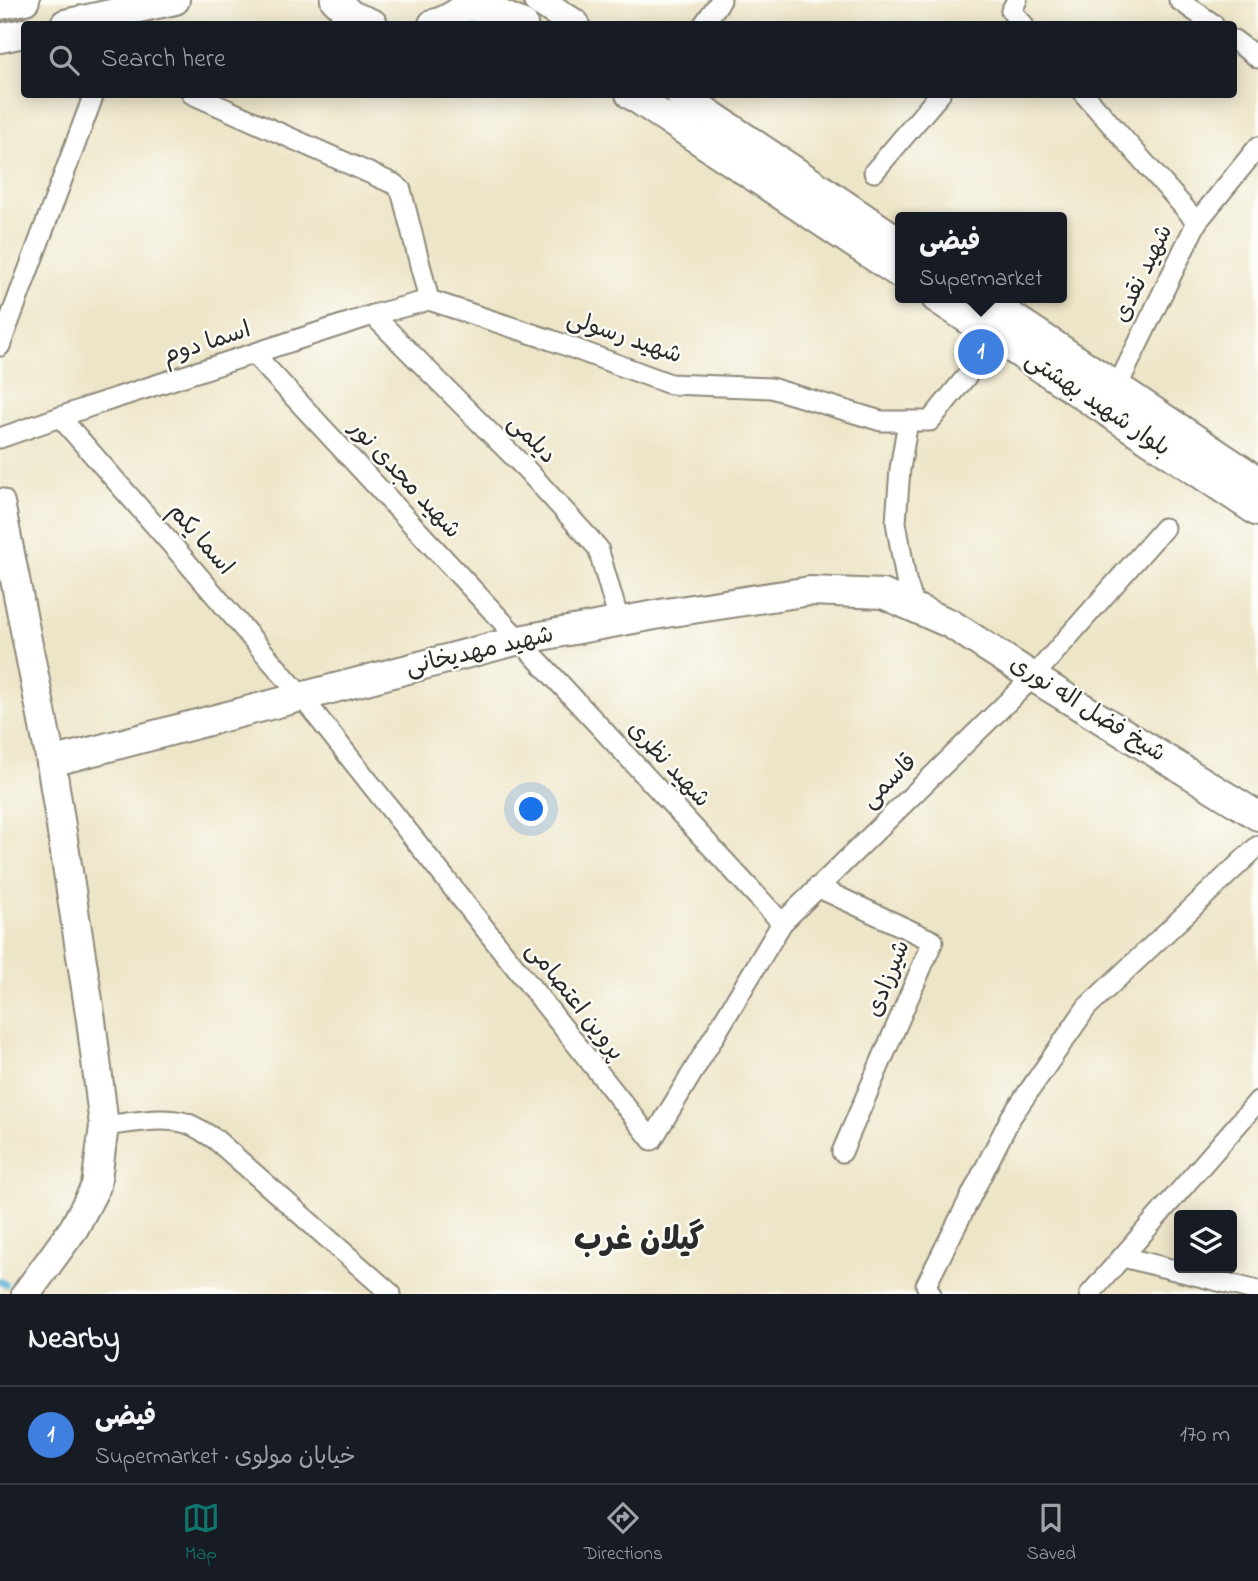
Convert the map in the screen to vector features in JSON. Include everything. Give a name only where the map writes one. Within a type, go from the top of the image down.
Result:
[{"type":"street","points":[[0,5],[25,0]]},
{"type":"street","points":[[84,21],[176,0]]},
{"type":"street","points":[[335,0],[351,15],[366,21]]},
{"type":"street","points":[[538,0],[570,21]]},
{"type":"street","points":[[706,21],[721,0]]},
{"type":"street","points":[[1179,0],[1209,21]]},
{"type":"street","points":[[443,21],[470,3],[516,21]]},
{"type":"street","points":[[0,38],[21,34]]},
{"type":"street","points":[[1237,42],[1258,58]]},
{"type":"street","points":[[0,346],[93,98]]},
{"type":"street","points":[[201,98],[394,184],[401,190],[429,300]]},
{"type":"street","points":[[636,98],[895,270]]},
{"type":"street","points":[[686,98],[895,238]]},
{"type":"street","points":[[874,172],[937,98]]},
{"type":"street","name":"شهید نقدی","points":[[1088,98],[1197,222],[1117,387]]},
{"type":"street","points":[[1197,222],[1258,147]]},
{"type":"street","name":"اسما دوم","points":[[0,438],[373,315],[429,300]]},
{"type":"street","name":"شهید رسولی","points":[[429,300],[551,340],[670,384],[771,388],[881,421],[930,421],[997,339]]},
{"type":"street","name":"بلوار شهید بهشتی","points":[[943,303],[1258,512]]},
{"type":"street","name":"بلوار شهید بهشتی","points":[[991,303],[1258,481]]},
{"type":"street","name":"دیلمی","points":[[373,315],[527,470],[598,548],[619,621]]},
{"type":"street","name":"شهید مجدی نور","points":[[254,355],[519,640]]},
{"type":"street","name":"اسما یکم","points":[[60,417],[301,696]]},
{"type":"street","points":[[908,421],[900,469],[896,522],[906,580],[915,608]]},
{"type":"street","points":[[0,503],[51,762],[91,1020],[104,1126],[96,1186],[74,1228],[26,1294]]},
{"type":"street","name":"قاسمی","points":[[782,923],[1033,677],[1164,528]]},
{"type":"street","name":"شهید مهدیخانی","points":[[51,762],[519,640],[619,621],[810,591],[883,594],[915,608]]},
{"type":"street","name":"شیخ فضل اله نوری","points":[[915,608],[951,624],[1258,816]]},
{"type":"street","name":"شهید نظری","points":[[519,640],[782,923]]},
{"type":"street","name":"پروین اعتصامی","points":[[301,696],[652,1140],[782,923]]},
{"type":"street","points":[[931,1294],[926,1285],[1011,1117],[1087,1007],[1258,846]]},
{"type":"street","name":"شیرزادی","points":[[817,887],[933,941],[842,1152]]},
{"type":"street","points":[[1090,1294],[1258,1101]]},
{"type":"street","points":[[104,1126],[168,1121],[188,1124],[215,1139],[391,1294]]},
{"type":"street","points":[[1123,1256],[1258,1291]]},
{"type":"waterway","points":[[0,1281],[5,1284]]},
{"type":"place","name":"فیضی","points":[[981,352]]},
{"type":"district","name":"گیلان غرب","points":[[639,1241]]}]
